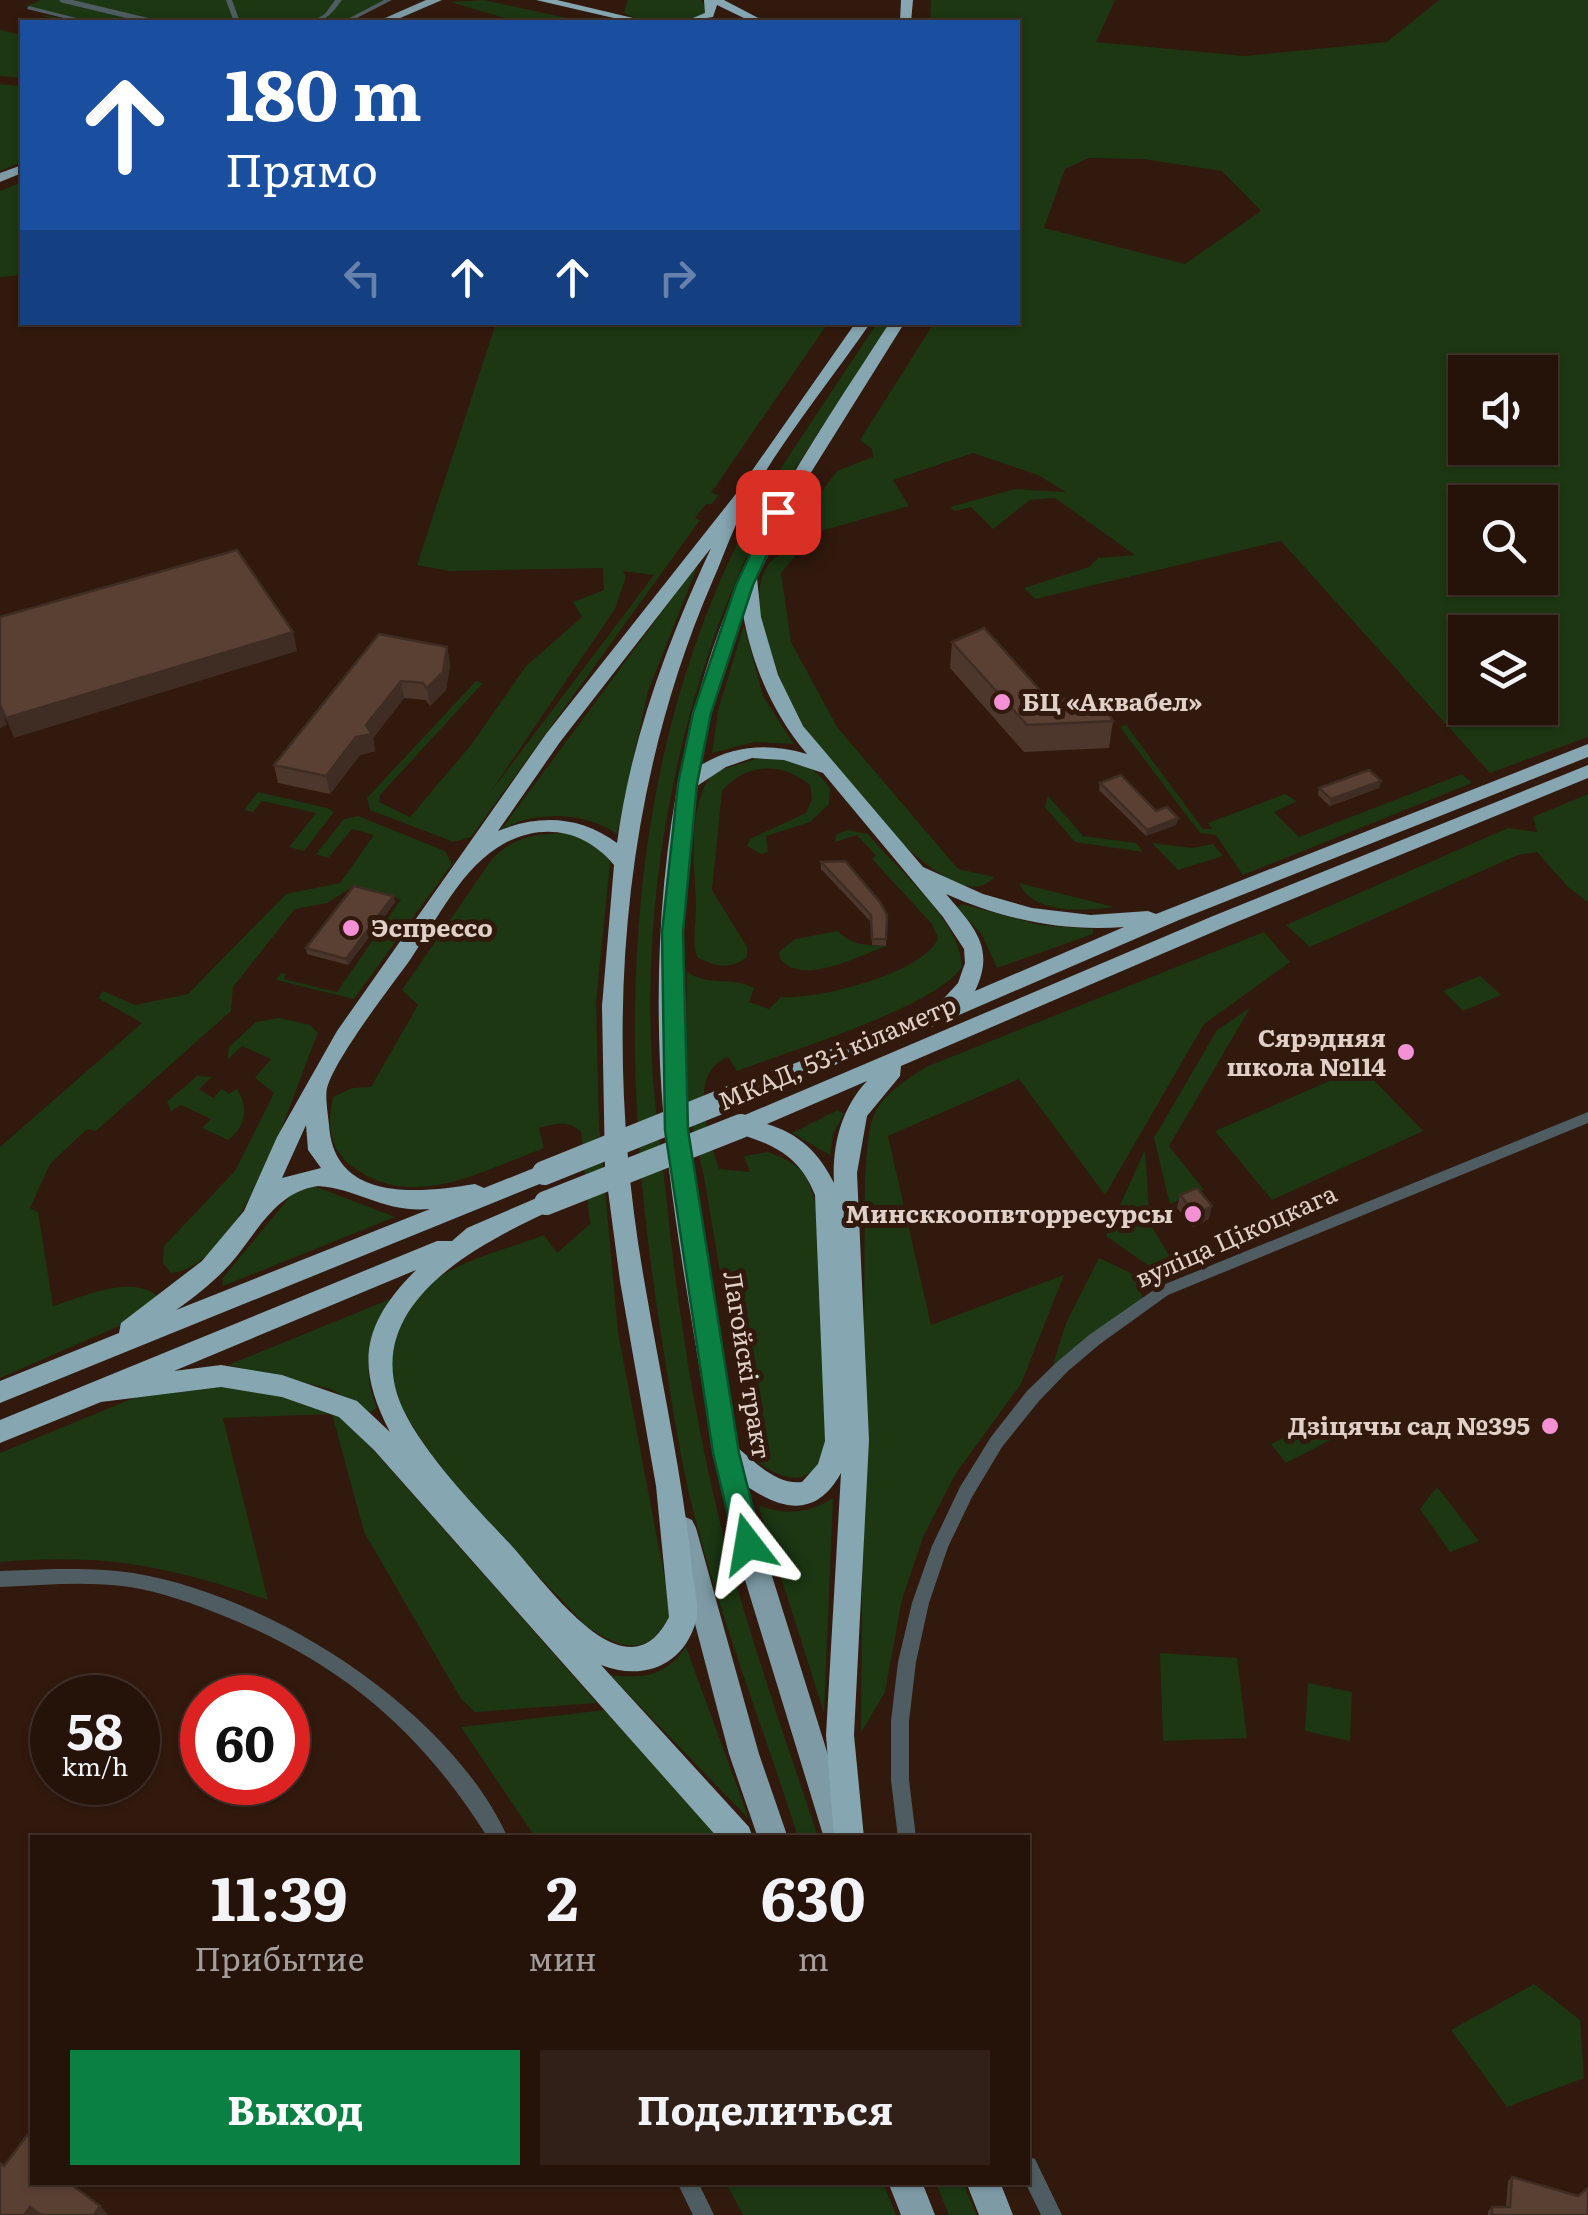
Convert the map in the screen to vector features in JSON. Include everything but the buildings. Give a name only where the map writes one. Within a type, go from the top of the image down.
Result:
[{"type":"highway","points":[[524,0],[613,20]]},
{"type":"highway","points":[[542,0],[635,20]]},
{"type":"highway","points":[[695,20],[709,16],[713,0],[760,12]]},
{"type":"highway","points":[[740,0],[760,12]]},
{"type":"highway","points":[[95,1354],[221,1258],[256,1211],[316,1082],[552,738],[741,498],[862,325]]},
{"type":"highway","name":"Лагойскі тракт","points":[[726,1453],[676,1130],[672,932],[688,784],[706,697],[749,575],[782,505],[896,325]]},
{"type":"highway","points":[[485,1231],[425,1273],[383,1338],[378,1374],[412,1448],[573,1631],[598,1652],[619,1662],[641,1661],[662,1651],[676,1636],[683,1618],[667,1472],[638,1324],[616,1166],[614,997],[625,864],[650,729],[676,652],[741,498]]},
{"type":"highway","points":[[749,575],[755,621],[776,695],[828,772],[974,948],[976,963],[959,996],[914,1026]]},
{"type":"highway","name":"МКАД, 53-і кіламетр","points":[[0,1392],[914,1026],[1172,914],[1588,750]]},
{"type":"highway","points":[[688,784],[722,760],[749,751],[797,755],[828,772]]},
{"type":"highway","name":"МКАД, 53-і кіламетр","points":[[0,1432],[1588,772]]},
{"type":"highway","points":[[473,855],[514,831],[569,826],[611,844],[625,864]]},
{"type":"highway","points":[[902,858],[957,891],[996,906],[1087,922],[1172,914]]},
{"type":"highway","points":[[849,1835],[840,1735],[856,1440],[845,1173],[847,1130],[862,1099],[906,1057]]},
{"type":"highway","points":[[316,1082],[314,1121],[319,1150],[345,1181]]},
{"type":"highway","points":[[726,1453],[757,1482],[778,1493],[810,1492],[832,1474],[838,1441],[827,1195],[819,1172],[796,1146],[772,1134],[740,1126]]},
{"type":"highway","points":[[256,1211],[299,1181],[317,1177],[345,1181],[384,1198],[404,1200],[513,1186]]},
{"type":"highway","points":[[100,1391],[221,1376],[282,1386],[348,1409],[383,1442],[735,1835]]},
{"type":"main road","points":[[387,20],[436,0]]},
{"type":"main road","name":"Лагойскі тракт","points":[[726,1453],[754,1563],[839,1835]]},
{"type":"main road","points":[[667,1472],[744,1754],[772,1835]]},
{"type":"main road","points":[[906,2185],[918,2215]]},
{"type":"main road","points":[[983,2185],[996,2215]]},
{"type":"street","points":[[46,0],[29,8],[78,20]]},
{"type":"street","points":[[62,0],[146,20]]},
{"type":"street","points":[[318,20],[327,16],[338,0]]},
{"type":"street","points":[[350,20],[389,0]]},
{"type":"street","name":"вуліца Цікоцкага","points":[[906,1835],[900,1800],[901,1691],[923,1598],[955,1513],[995,1445],[1033,1396],[1109,1327],[1163,1291],[1588,1116]]},
{"type":"street","points":[[0,1579],[78,1575],[150,1584],[312,1648],[392,1702],[497,1835]]},
{"type":"street","points":[[1030,2170],[1052,2215]]},
{"type":"street","points":[[689,2185],[704,2215]]},
{"type":"green space","points":[[40,0],[386,0],[347,20],[58,20],[40,15],[73,19],[25,7]]},
{"type":"green space","points":[[484,0],[576,20],[512,20],[450,2]]},
{"type":"green space","points":[[628,0],[701,0],[708,12],[688,20],[647,20],[624,13]]},
{"type":"green space","points":[[931,0],[1115,0],[1096,42],[1245,56],[1387,42],[1439,0],[1588,0],[1588,737],[1490,773],[1281,541],[1035,599],[1024,588],[1089,567],[1098,558],[1135,555],[1055,498],[1030,500],[993,529],[971,507],[955,511],[950,507],[1015,489],[1066,492],[1038,475],[973,453],[893,480],[909,506],[821,531],[808,526],[808,510],[837,471],[873,457],[872,449],[860,440],[933,325],[1020,325],[1020,20],[930,20]],"holes":[[[1089,158],[1143,159],[1222,171],[1261,211],[1185,264],[1044,228],[1065,169]]]},
{"type":"green space","points":[[0,30],[20,35],[20,78],[0,76]]},
{"type":"green space","points":[[0,84],[20,86],[20,163],[0,171]]},
{"type":"green space","points":[[20,183],[20,275],[0,277],[0,191]]},
{"type":"green space","points":[[495,325],[827,325],[711,493],[719,495],[695,518],[700,520],[471,837],[454,842],[370,810],[367,798],[476,681],[483,683],[380,795],[379,802],[410,817],[471,745],[526,666],[582,617],[573,602],[604,590],[603,568],[450,571],[417,565]],"holes":[[[623,571],[654,575],[489,794],[615,609],[626,577]]]},
{"type":"green space","points":[[876,325],[889,325],[774,501],[761,498]]},
{"type":"green space","points":[[757,505],[770,507],[714,638],[675,777],[654,920],[650,991],[652,1063],[680,1313],[706,1462],[743,1607],[817,1835],[797,1835],[705,1555],[679,1442],[645,1216],[637,1112],[635,1007],[641,904],[654,801],[678,700],[712,601]]},
{"type":"green space","points":[[815,549],[797,554],[781,573],[791,642],[837,727],[958,869],[994,877],[973,887],[945,877],[912,853],[845,781],[781,691],[761,628],[759,593],[768,565],[787,553]]},
{"type":"green space","points":[[699,562],[648,691],[617,834],[590,821],[558,816],[527,819],[500,831]]},
{"type":"green space","points":[[744,625],[763,696],[794,744],[755,742],[712,753],[718,711]]},
{"type":"green space","points":[[1126,725],[1203,829],[1212,829],[1208,823],[1285,794],[1297,801],[1274,812],[1299,837],[1462,774],[1472,783],[1243,875],[1216,835],[1200,833],[1120,727]]},
{"type":"green space","points":[[759,758],[808,767],[830,789],[829,804],[810,822],[766,836],[768,852],[761,854],[747,846],[750,839],[806,813],[812,799],[810,785],[788,772],[764,768],[742,775],[722,791],[712,890],[747,947],[747,957],[735,964],[716,965],[697,957],[695,950],[696,817],[705,785],[714,772]]},
{"type":"green space","points":[[258,792],[334,812],[304,851],[289,847],[316,813],[262,801],[253,812],[244,810]]},
{"type":"green space","points":[[1588,794],[1588,902],[1568,887],[1537,852],[1518,855],[1310,947],[1286,925],[1508,828],[1537,832],[1533,817]]},
{"type":"green space","points":[[1048,796],[1083,836],[1136,843],[1143,852],[1075,842],[1045,807]]},
{"type":"green space","points":[[358,816],[445,851],[452,864],[354,999],[276,980],[281,973],[286,974],[284,979],[337,992],[401,899],[354,886],[327,903],[295,909],[233,987],[231,1011],[96,1131],[87,1129],[50,1164],[30,1208],[38,1212],[53,1306],[124,1287],[138,1287],[161,1300],[142,1316],[0,1378],[0,1147],[142,1023],[98,998],[103,991],[135,1005],[188,994],[286,894],[340,883],[374,835],[352,829],[328,858],[316,854],[344,819]]},
{"type":"green space","points":[[847,830],[868,834],[926,896],[951,932],[962,967],[946,983],[892,1013],[737,1071],[728,1057],[715,1065],[708,1076],[704,1090],[706,1123],[719,1169],[750,1172],[744,1156],[769,1152],[786,1160],[802,1171],[812,1191],[819,1221],[826,1301],[829,1443],[815,1469],[797,1478],[775,1473],[751,1457],[704,1177],[685,1095],[687,972],[704,979],[746,984],[754,988],[749,1002],[769,1009],[781,997],[819,994],[868,982],[929,951],[938,938],[932,924],[872,859],[876,856],[857,835],[835,842],[836,835]]},
{"type":"green space","points":[[563,833],[591,842],[610,863],[596,1002],[599,1124],[618,1332],[671,1612],[654,1637],[634,1646],[612,1641],[586,1626],[471,1503],[416,1432],[397,1398],[388,1369],[391,1344],[402,1318],[438,1278],[476,1259],[544,1235],[557,1253],[590,1224],[581,1132],[566,1124],[539,1128],[544,1148],[472,1176],[423,1187],[376,1180],[353,1167],[339,1152],[330,1126],[333,1097],[352,1088],[371,1087],[418,1005],[402,990],[492,859],[524,838]]},
{"type":"green space","points":[[1152,843],[1192,848],[1213,844],[1223,856],[1178,870]]},
{"type":"green space","points":[[1019,883],[1115,907],[1075,910],[1048,906],[1036,901]]},
{"type":"green space","points":[[962,904],[1040,925],[1093,929],[1093,934],[997,968],[982,935],[957,908]]},
{"type":"green space","points":[[838,931],[854,942],[887,946],[817,970],[790,967],[780,959],[779,952],[795,939]]},
{"type":"green space","points":[[1264,932],[1290,962],[1204,1024],[1105,1195],[1019,1079],[888,1136],[931,1325],[1064,1275],[1021,1384],[956,1473],[924,1535],[902,1599],[885,1692],[861,1733],[865,1182],[875,1113],[892,1091],[926,1067]]},
{"type":"green space","points":[[1480,976],[1501,995],[1463,1011],[1443,991]]},
{"type":"green space","points":[[1250,1008],[1169,1146],[1204,1190],[1170,1204],[1154,1138],[1217,1030]]},
{"type":"green space","points":[[279,1018],[310,1025],[318,1033],[279,1134],[243,1210],[221,1241],[197,1263],[171,1273],[163,1263],[164,1246],[235,1171],[274,1093],[255,1078],[271,1059],[242,1046],[227,1060],[229,1047],[256,1022]]},
{"type":"green space","points":[[1361,1067],[1423,1131],[1272,1200],[1215,1131]]},
{"type":"green space","points":[[197,1076],[212,1077],[199,1089],[213,1098],[222,1089],[229,1094],[237,1089],[241,1096],[242,1123],[228,1140],[202,1128],[211,1119],[181,1105],[171,1111],[167,1102]]},
{"type":"green space","points":[[838,1110],[844,1114],[833,1134],[830,1155],[792,1133]]},
{"type":"green space","points":[[1145,1150],[1150,1224],[1178,1270],[1163,1276],[1106,1236]]},
{"type":"green space","points":[[314,1186],[395,1217],[223,1286],[222,1279],[293,1193]]},
{"type":"green space","points":[[1099,1258],[1133,1274],[1143,1298],[1052,1368],[1066,1323]]},
{"type":"green space","points":[[393,1298],[370,1352],[369,1378],[377,1408],[370,1412],[331,1389],[228,1365]]},
{"type":"green space","points":[[250,1384],[339,1411],[597,1703],[475,1712],[461,1699],[364,1532],[332,1414],[223,1418],[268,1600],[199,1578],[136,1565],[72,1559],[0,1562],[0,1453],[136,1397],[180,1385]]},
{"type":"green space","points":[[1317,1421],[1332,1439],[1286,1463],[1271,1444]]},
{"type":"green space","points":[[1437,1487],[1479,1541],[1450,1552],[1420,1509]]},
{"type":"green space","points":[[833,1498],[824,1713],[758,1505],[797,1511]]},
{"type":"green space","points":[[686,1647],[749,1819],[610,1675],[633,1676],[662,1670]]},
{"type":"green space","points":[[1160,1653],[1237,1658],[1247,1738],[1163,1741]]},
{"type":"green space","points":[[1308,1683],[1352,1692],[1350,1741],[1305,1731]]},
{"type":"green space","points":[[604,1710],[718,1835],[534,1835],[461,1727]]},
{"type":"green space","points":[[1534,1984],[1580,2020],[1584,2078],[1507,2107],[1451,2030]]},
{"type":"green space","points":[[727,2185],[884,2185],[896,2215],[743,2215]]},
{"type":"green space","points":[[937,2185],[964,2185],[977,2215],[949,2215]]},
{"type":"place","name":"БЦ «Аквабел»","points":[[1002,702]]},
{"type":"place","name":"Эспрессо","points":[[351,928]]},
{"type":"place","name":"Сярэдняя школа №114","points":[[1406,1052]]},
{"type":"place","name":"Минсккоопвторресурсы","points":[[1193,1214]]},
{"type":"place","name":"Дзіцячы сад №395","points":[[1550,1426]]},
{"type":"route","points":[[748,1544],[726,1453],[676,1130],[671,1033],[672,932],[688,784],[702,713],[744,585],[778,512]]}]
